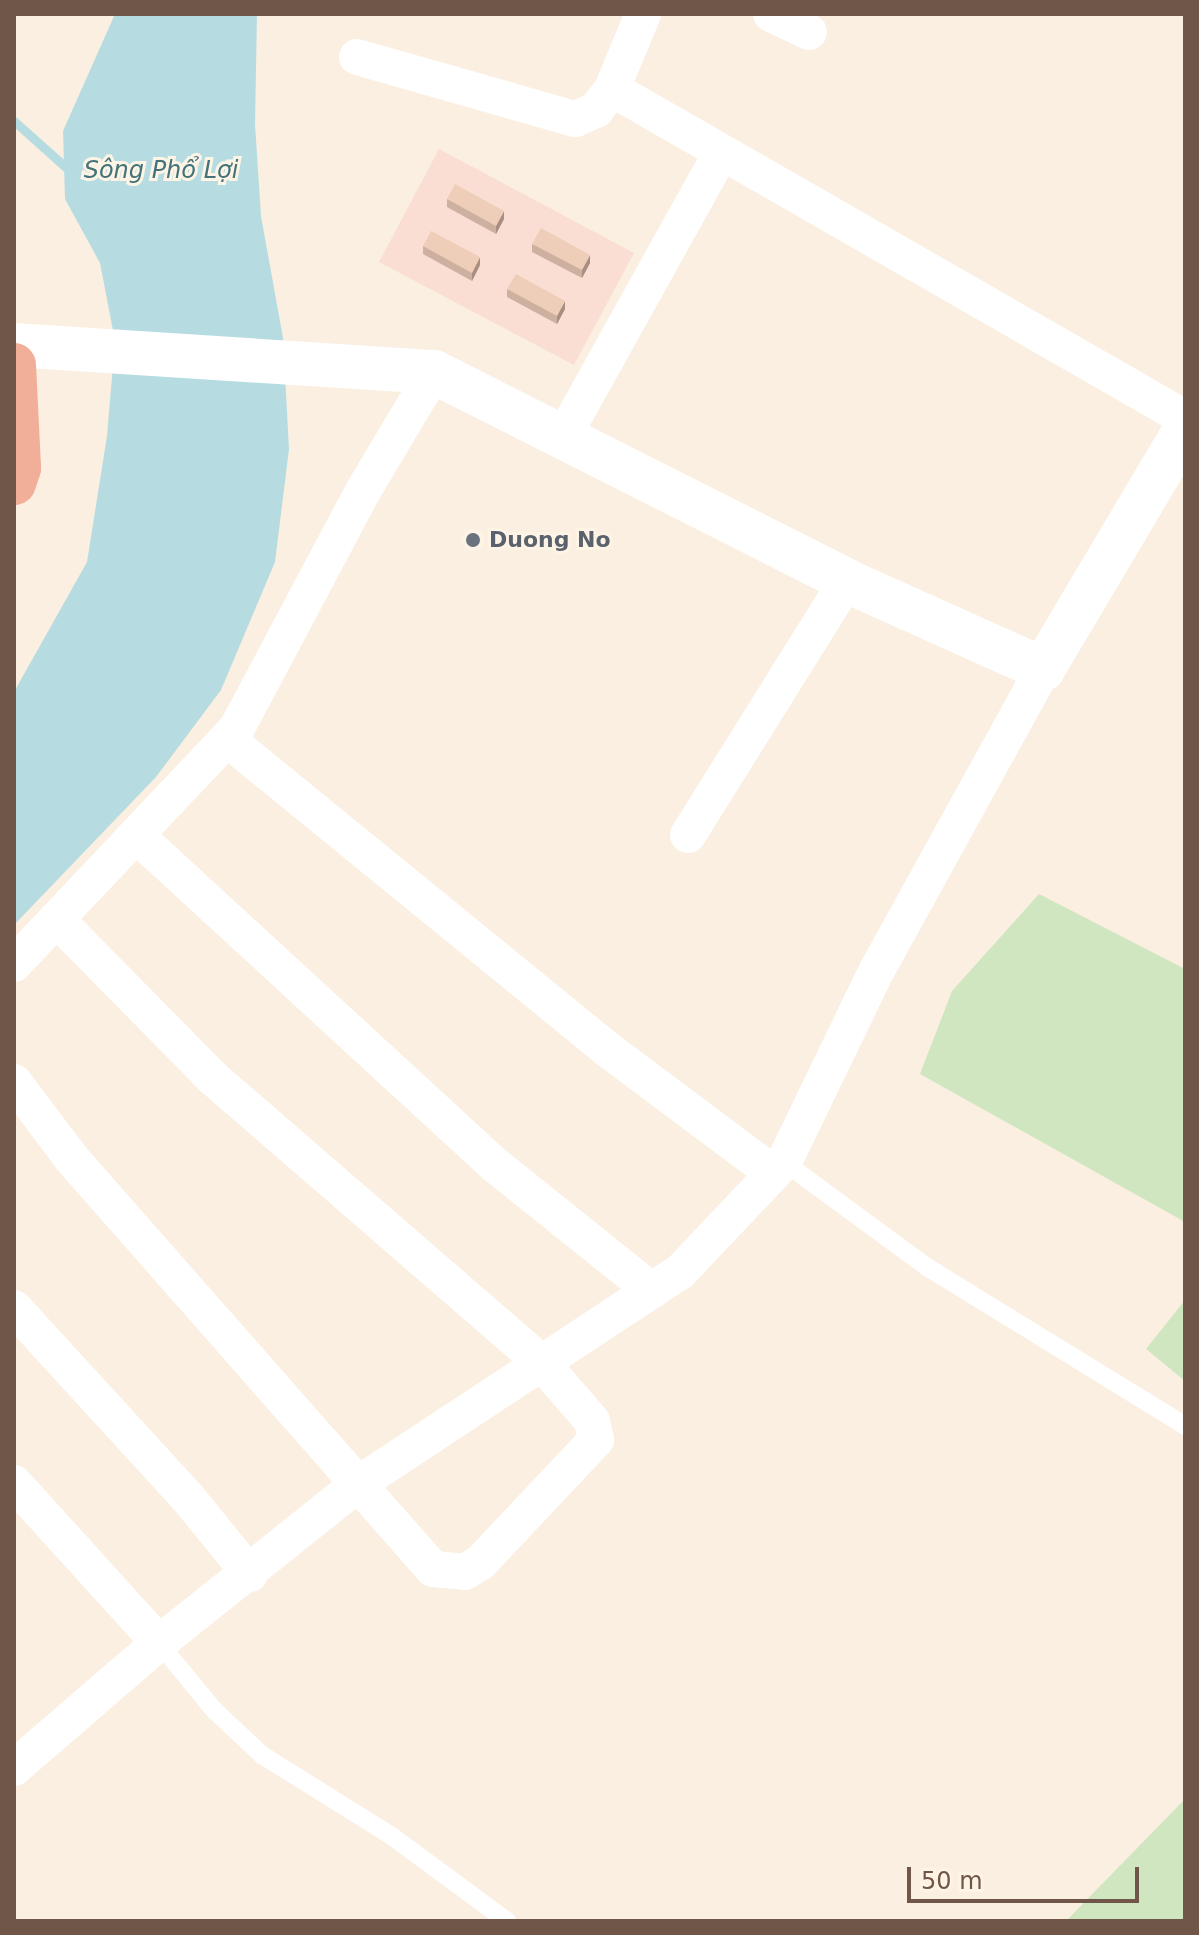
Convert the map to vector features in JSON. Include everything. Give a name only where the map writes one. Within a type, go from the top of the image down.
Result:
[{"type":"highway","points":[[14,365],[19,468],[14,483]]},
{"type":"main road","points":[[14,345],[434,372],[847,581],[1043,669],[1185,430]]},
{"type":"street","points":[[357,57],[575,119],[596,110],[612,89],[643,14]]},
{"type":"street","points":[[771,14],[809,32]]},
{"type":"street","points":[[612,89],[1185,418]]},
{"type":"street","points":[[563,437],[721,153]]},
{"type":"street","points":[[14,964],[227,739],[434,372]]},
{"type":"street","points":[[688,835],[847,581]]},
{"type":"street","points":[[20,1749],[250,1574],[358,1484],[680,1272],[778,1168],[877,970],[1043,669]]},
{"type":"street","points":[[227,739],[607,1049],[778,1168]]},
{"type":"street","points":[[136,835],[462,1136],[652,1291]]},
{"type":"street","points":[[14,1082],[72,1159],[433,1569],[465,1572],[481,1562],[596,1440],[592,1421],[542,1363],[212,1077],[56,919]]},
{"type":"street","points":[[14,1308],[188,1498],[250,1574]]},
{"type":"street","points":[[14,1483],[159,1643]]},
{"type":"lane","points":[[778,1168],[927,1267],[1185,1426]]},
{"type":"lane","points":[[159,1643],[214,1710],[262,1755],[393,1837],[507,1921]]},
{"type":"shaded area","points":[[439,149],[634,253],[574,365],[379,262]]},
{"type":"green space","points":[[1039,894],[1185,969],[1185,1222],[920,1074],[952,991]]},
{"type":"green space","points":[[1185,1300],[1185,1381],[1146,1349]]},
{"type":"green space","points":[[1185,1799],[1185,1921],[1066,1921]]},
{"type":"water","name":"Sông Phổ Lợi","points":[[115,14],[257,14],[255,124],[261,216],[283,338],[289,449],[275,562],[221,690],[156,777],[14,925],[14,692],[87,562],[107,436],[115,341],[100,263],[65,199],[63,131]]},
{"type":"building","points":[[455,184],[504,211],[496,226],[447,199]]},
{"type":"building","points":[[541,228],[590,255],[582,270],[532,244]]},
{"type":"building","points":[[431,231],[480,257],[472,273],[423,246]]},
{"type":"building","points":[[516,274],[565,301],[557,316],[507,289]]},
{"type":"waterway","points":[[14,121],[71,172]]},
{"type":"place","name":"Duong No","points":[[473,540]]}]
